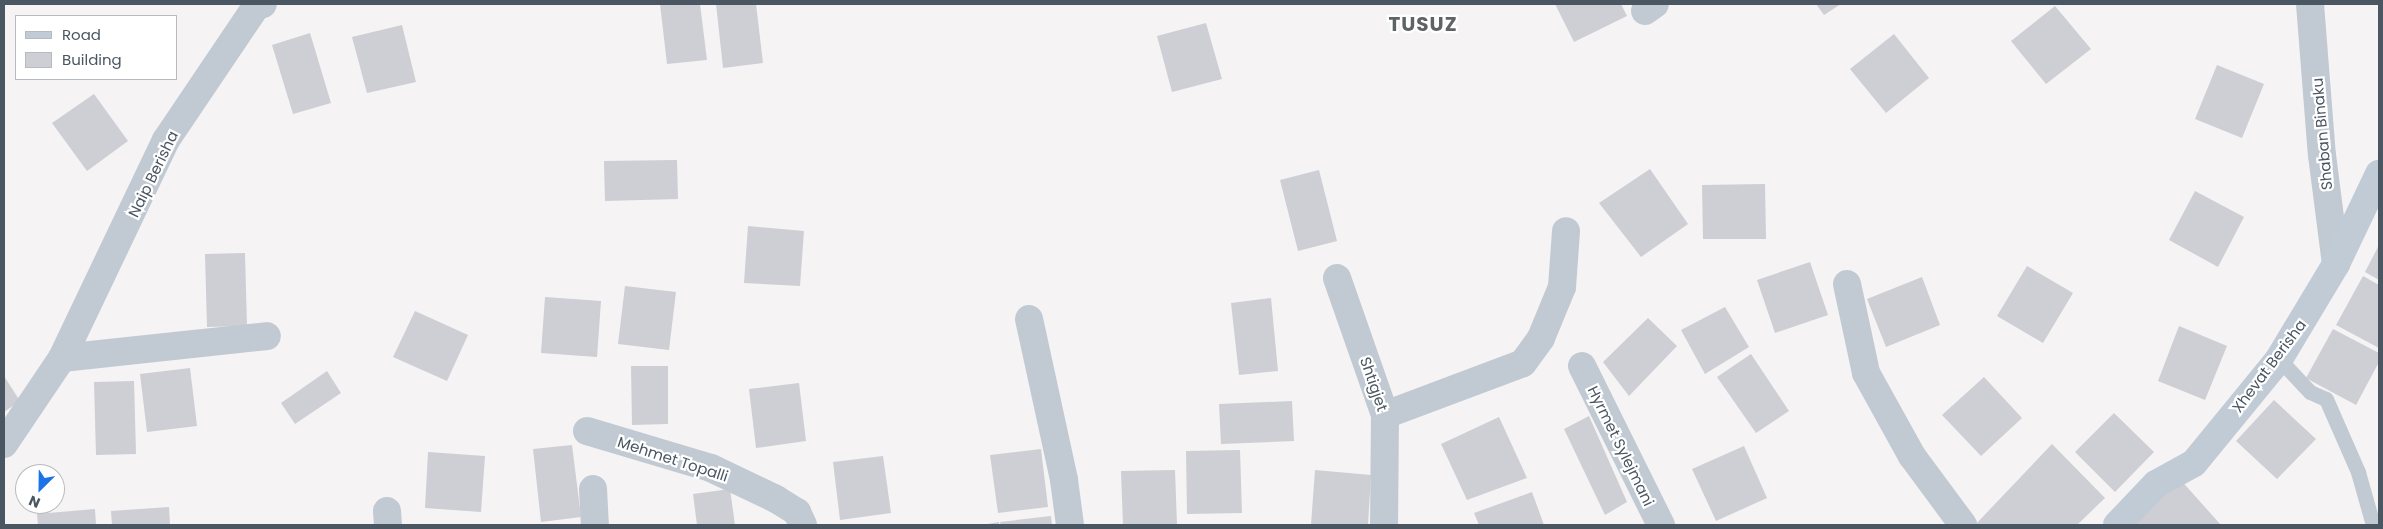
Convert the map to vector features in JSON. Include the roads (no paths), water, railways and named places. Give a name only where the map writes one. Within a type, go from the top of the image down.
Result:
[{"type":"street","name":"Naip Berisha","points":[[4,444],[62,358],[166,140],[257,5],[263,4]]},
{"type":"street","name":"Shaban Binaku","points":[[2310,4],[2322,155],[2336,264]]},
{"type":"street","name":"Xhevat Berisha","points":[[2117,525],[2156,484],[2194,463],[2279,359],[2336,264],[2379,174]]},
{"type":"street","points":[[1385,415],[1523,363],[1541,338],[1562,288],[1566,231]]},
{"type":"street","name":"Shtigjet","points":[[1337,278],[1385,415],[1384,525]]},
{"type":"street","points":[[1847,284],[1866,372],[1912,456],[1962,525]]},
{"type":"street","points":[[1029,319],[1064,480],[1070,525]]},
{"type":"street","points":[[62,358],[267,336]]},
{"type":"street","name":"Hyrmet Sylejmani","points":[[1582,366],[1661,525]]},
{"type":"street","name":"Mehmet Topalli","points":[[588,431],[711,468],[776,499],[797,512],[803,525]]},
{"type":"street","points":[[593,489],[595,525]]},
{"type":"lane","points":[[2279,359],[2310,392],[2326,399],[2358,472],[2373,525]]},
{"type":"district","name":"TUSUZ","points":[[1423,24]]}]
